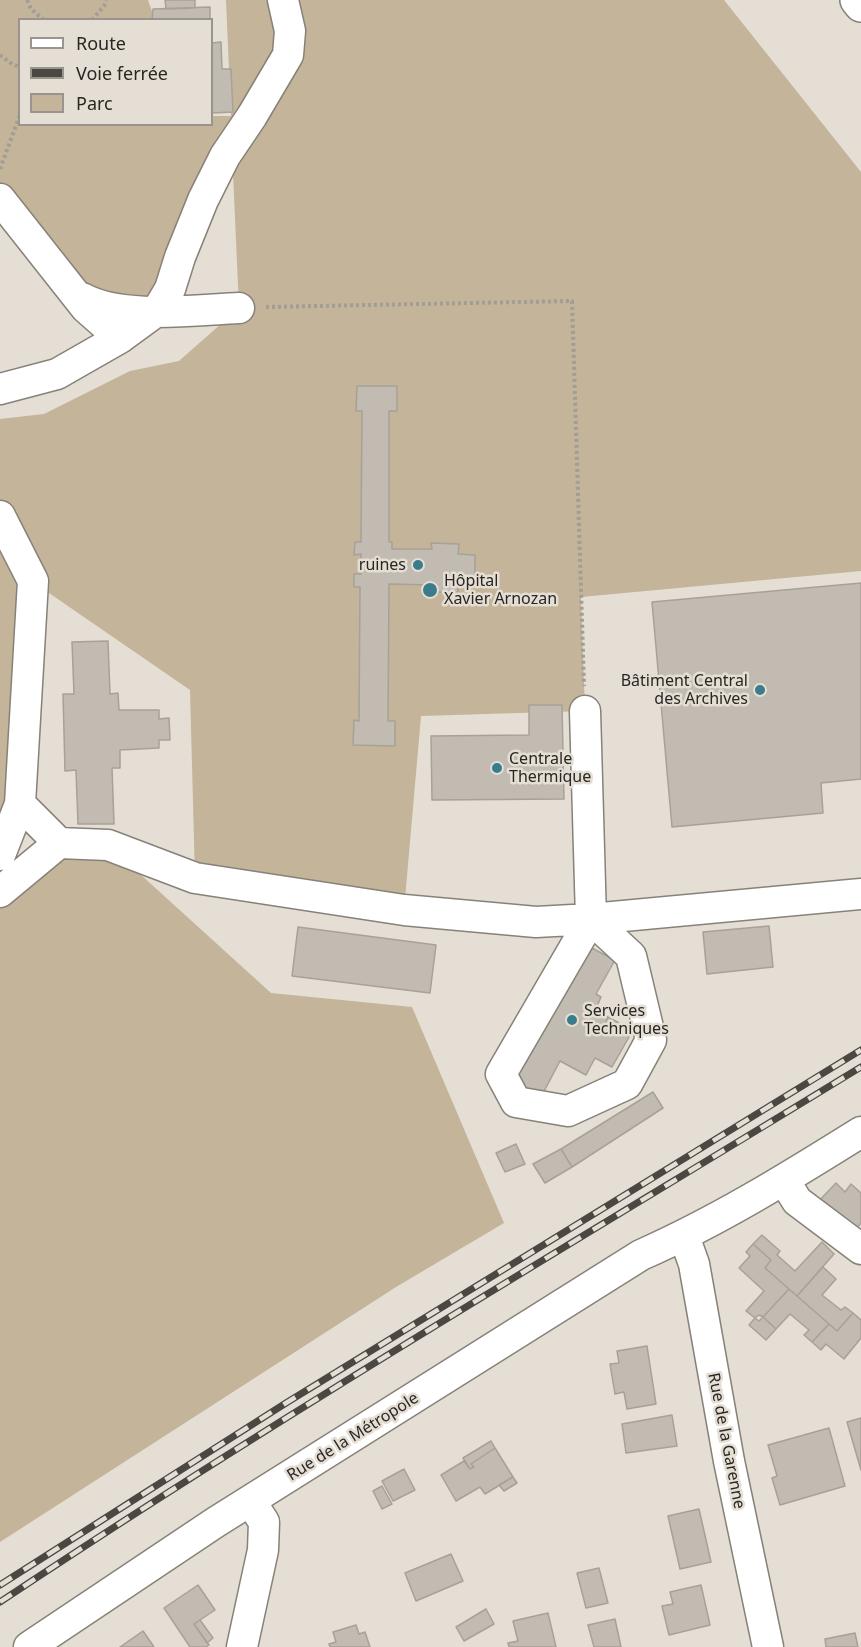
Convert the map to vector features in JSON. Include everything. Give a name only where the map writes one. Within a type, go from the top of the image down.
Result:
[{"type":"highway","points":[[857,0],[861,5]]},
{"type":"street","points":[[0,389],[57,374],[120,338],[157,311],[170,289],[203,200],[225,156],[288,55],[290,31],[283,0]]},
{"type":"street","points":[[0,199],[86,308],[120,338]]},
{"type":"street","points":[[73,292],[94,304],[120,310],[239,308]]},
{"type":"street","points":[[0,516],[33,581],[20,804],[0,855]]},
{"type":"street","points":[[585,711],[591,919],[501,1074],[516,1102],[568,1111],[617,1089],[627,1084],[651,1040],[631,956],[591,919]]},
{"type":"street","points":[[20,804],[59,843]]},
{"type":"street","points":[[0,892],[59,843],[108,845],[195,878],[404,910],[536,922],[861,894]]},
{"type":"street","name":"Rue de la Métropole","points":[[29,1647],[216,1522],[641,1256],[684,1236],[784,1180],[861,1132]]},
{"type":"street","points":[[784,1180],[797,1201],[861,1249]]},
{"type":"street","name":"Rue de la Garenne","points":[[684,1236],[694,1264],[729,1461],[768,1647]]},
{"type":"street","points":[[242,1647],[263,1550],[264,1522],[251,1502]]},
{"type":"path","points":[[27,0],[31,9],[42,18]]},
{"type":"path","points":[[94,18],[106,0]]},
{"type":"path","points":[[0,55],[18,66]]},
{"type":"path","points":[[0,169],[18,120]]},
{"type":"path","points":[[239,308],[572,301],[585,711]]},
{"type":"green space","points":[[0,0],[148,0],[153,14],[152,18],[18,18],[18,126],[213,126],[213,116],[231,116],[226,0],[724,0],[861,172],[861,571],[581,597],[585,711],[421,716],[404,910],[195,878],[190,690],[33,582],[0,855],[0,419],[44,414],[130,371],[179,361],[239,308],[232,150],[157,311],[94,304],[0,203]]},
{"type":"green space","points":[[59,843],[108,845],[271,993],[412,1007],[504,1223],[396,1287],[0,1542],[0,892]]},
{"type":"building","points":[[165,0],[195,0],[195,8],[166,9]]},
{"type":"building","points":[[210,7],[210,18],[152,18],[153,9]]},
{"type":"building","points":[[221,42],[222,69],[231,69],[233,112],[213,113],[213,43]]},
{"type":"building","name":"ruines","points":[[357,386],[397,386],[397,411],[389,411],[389,542],[392,542],[392,549],[432,549],[431,543],[459,544],[458,554],[475,555],[475,583],[458,583],[458,592],[431,592],[432,585],[389,584],[388,721],[395,721],[395,746],[353,745],[354,720],[359,721],[360,587],[354,587],[354,574],[361,574],[361,554],[354,555],[355,542],[361,542],[362,411],[356,411]]},
{"type":"building","name":"Bâtiment Central des Archives","points":[[861,583],[861,779],[821,783],[823,813],[672,827],[652,602]]},
{"type":"building","points":[[108,641],[110,694],[118,693],[119,710],[159,710],[159,719],[169,718],[170,740],[159,740],[159,748],[120,750],[120,768],[112,768],[114,824],[78,824],[76,770],[65,771],[63,694],[74,694],[72,642]]},
{"type":"building","name":"Centrale Thermique","points":[[529,705],[562,705],[564,799],[432,800],[431,736],[529,735]]},
{"type":"building","points":[[769,926],[773,967],[707,974],[703,932]]},
{"type":"building","points":[[298,927],[436,945],[430,993],[292,976]]},
{"type":"building","name":"Services Techniques","points":[[582,943],[615,960],[596,994],[601,997],[595,1011],[608,1017],[605,1024],[629,1037],[612,1067],[595,1058],[586,1075],[560,1061],[541,1097],[510,1081]]},
{"type":"building","points":[[608,1017],[632,1030],[629,1037],[605,1024]]},
{"type":"building","points":[[653,1092],[663,1108],[572,1167],[561,1149]]},
{"type":"building","points":[[516,1144],[525,1164],[505,1172],[496,1153]]},
{"type":"building","points":[[561,1149],[572,1167],[545,1183],[533,1164]]},
{"type":"building","points":[[836,1183],[845,1192],[851,1184],[861,1193],[861,1223],[856,1229],[848,1221],[844,1225],[817,1203]]},
{"type":"building","points":[[762,1235],[780,1251],[777,1255],[795,1271],[822,1242],[834,1254],[797,1296],[765,1268],[771,1260],[753,1244]]},
{"type":"building","points":[[753,1244],[771,1260],[765,1268],[789,1289],[763,1317],[759,1315],[755,1318],[746,1311],[764,1291],[739,1268],[750,1256],[746,1252]]},
{"type":"building","points":[[823,1267],[836,1279],[822,1295],[841,1310],[845,1307],[853,1313],[837,1331],[797,1296]]},
{"type":"building","points":[[789,1289],[829,1324],[812,1342],[804,1335],[809,1330],[790,1314],[776,1329],[763,1317]]},
{"type":"building","points":[[853,1313],[861,1320],[861,1338],[844,1359],[826,1344],[821,1350],[812,1342],[829,1324],[837,1331]]},
{"type":"building","points":[[763,1317],[776,1329],[766,1340],[749,1325],[755,1318],[759,1321]]},
{"type":"building","points":[[647,1346],[656,1404],[627,1409],[624,1392],[615,1394],[610,1364],[619,1363],[617,1351]]},
{"type":"building","points":[[672,1415],[677,1446],[626,1453],[622,1424]]},
{"type":"building","points":[[861,1418],[861,1470],[847,1422]]},
{"type":"building","points":[[829,1428],[845,1486],[780,1505],[772,1478],[777,1476],[768,1445]]},
{"type":"building","points":[[491,1441],[495,1448],[471,1464],[474,1467],[470,1469],[463,1458]]},
{"type":"building","points":[[495,1448],[513,1477],[485,1494],[480,1487],[456,1501],[441,1475],[464,1461],[470,1469],[474,1467],[471,1464]]},
{"type":"building","points":[[404,1469],[415,1490],[393,1501],[382,1481]]},
{"type":"building","points":[[513,1477],[517,1483],[504,1491],[499,1485]]},
{"type":"building","points":[[382,1486],[392,1504],[382,1509],[373,1491]]},
{"type":"building","points":[[699,1509],[711,1562],[680,1569],[668,1516]]},
{"type":"building","points":[[451,1554],[463,1581],[416,1601],[405,1573]]},
{"type":"building","points":[[599,1568],[608,1603],[586,1608],[577,1573]]},
{"type":"building","points":[[198,1585],[215,1610],[194,1624],[209,1645],[190,1647],[164,1608]]},
{"type":"building","points":[[701,1585],[710,1625],[669,1635],[662,1606],[673,1604],[670,1592]]},
{"type":"building","points":[[486,1609],[494,1624],[464,1641],[456,1627]]},
{"type":"building","points":[[548,1613],[556,1647],[509,1647],[508,1643],[518,1641],[513,1621]]},
{"type":"building","points":[[615,1619],[621,1647],[594,1647],[588,1625]]},
{"type":"building","points":[[200,1620],[213,1638],[207,1643],[194,1624]]},
{"type":"building","points":[[356,1625],[359,1634],[365,1632],[370,1647],[330,1647],[329,1644],[336,1642],[333,1632]]},
{"type":"building","points":[[143,1631],[154,1647],[120,1647]]},
{"type":"building","points":[[855,1633],[858,1647],[826,1647],[825,1639]]},
{"type":"railway","points":[[0,1585],[286,1403],[861,1050]]},
{"type":"railway","points":[[0,1602],[320,1397],[861,1067]]},
{"type":"place","name":"ruines","points":[[418,565]]},
{"type":"place","name":"Hôpital Xavier Arnozan","points":[[430,590]]},
{"type":"place","name":"Bâtiment Central des Archives","points":[[760,690]]},
{"type":"place","name":"Centrale Thermique","points":[[497,768]]},
{"type":"place","name":"Services Techniques","points":[[572,1020]]}]
